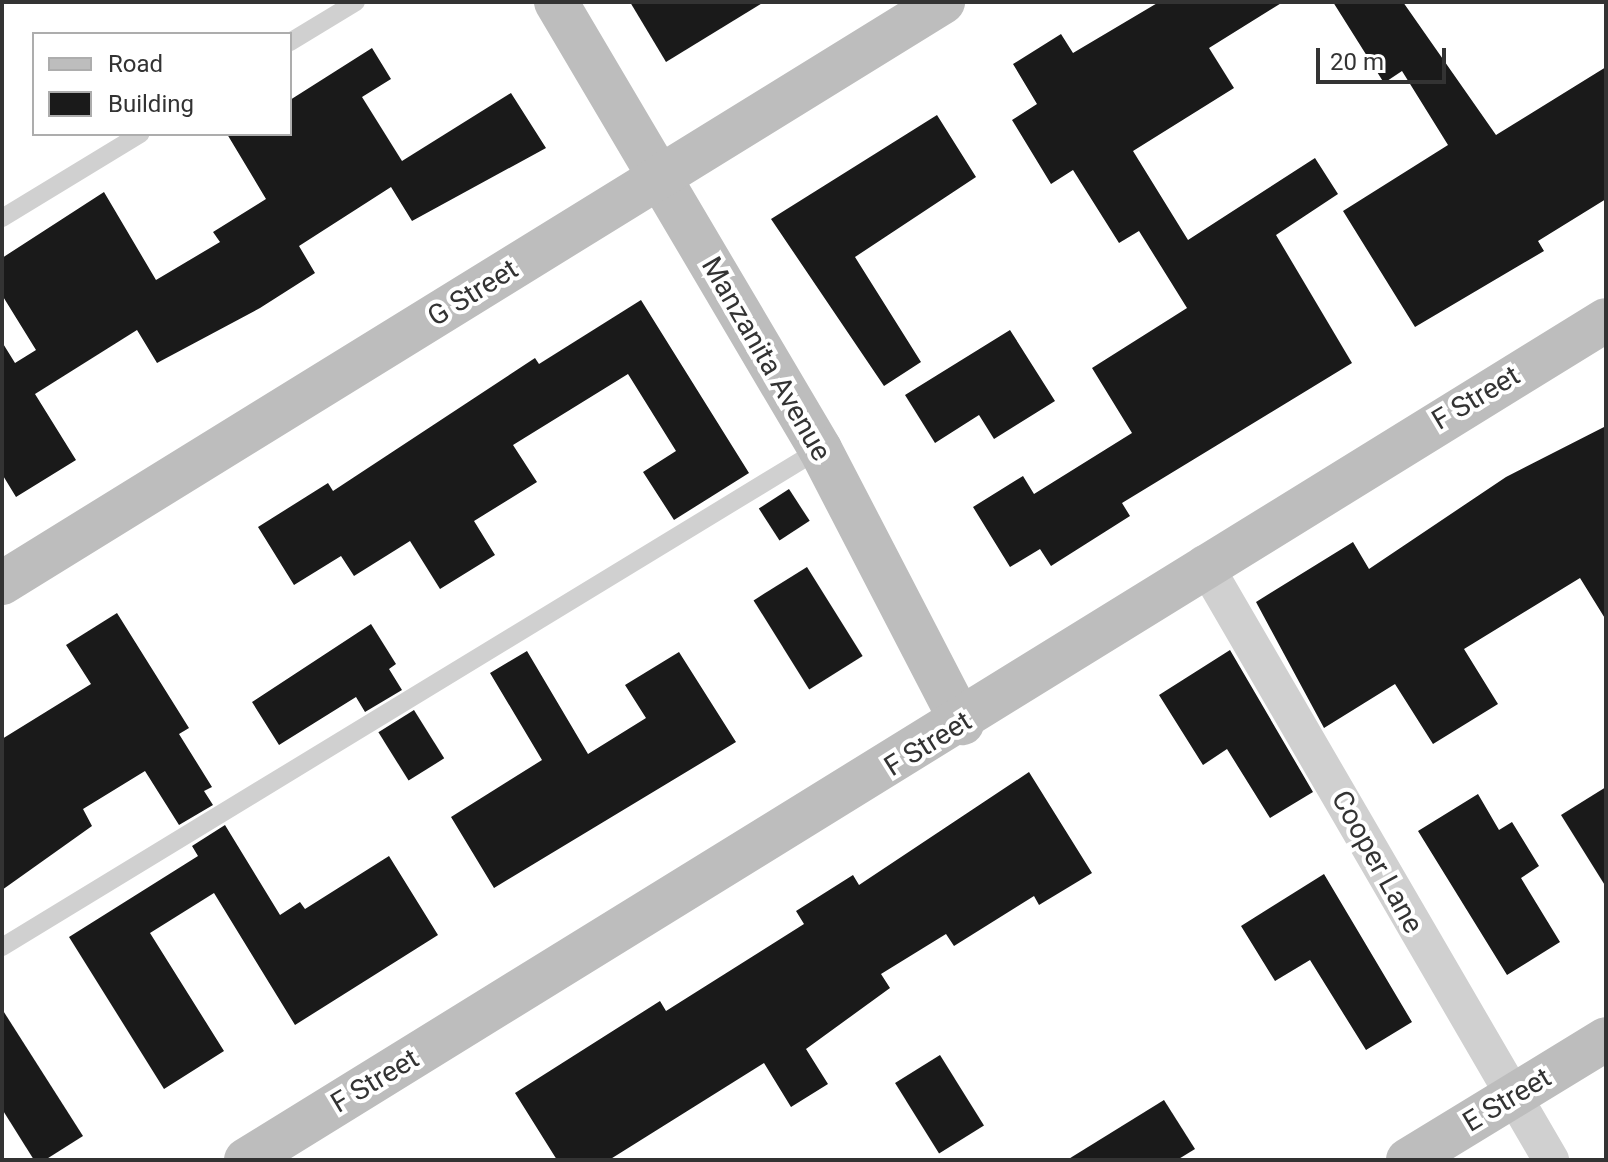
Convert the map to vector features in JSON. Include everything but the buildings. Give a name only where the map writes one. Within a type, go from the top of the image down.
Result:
[{"type":"street","name":"Manzanita Avenue","points":[[556,2],[820,449],[962,723]]},
{"type":"street","name":"G Street","points":[[2,583],[943,2]]},
{"type":"street","name":"F Street","points":[[246,1160],[962,723],[1204,563],[1606,320]]},
{"type":"street","name":"Cooper Lane","points":[[1204,563],[1551,1160]]},
{"type":"street","name":"E Street","points":[[1408,1160],[1606,1039]]},
{"type":"lane","points":[[292,41],[356,2]]},
{"type":"lane","points":[[2,218],[137,136]]},
{"type":"lane","points":[[2,947],[820,449]]}]
